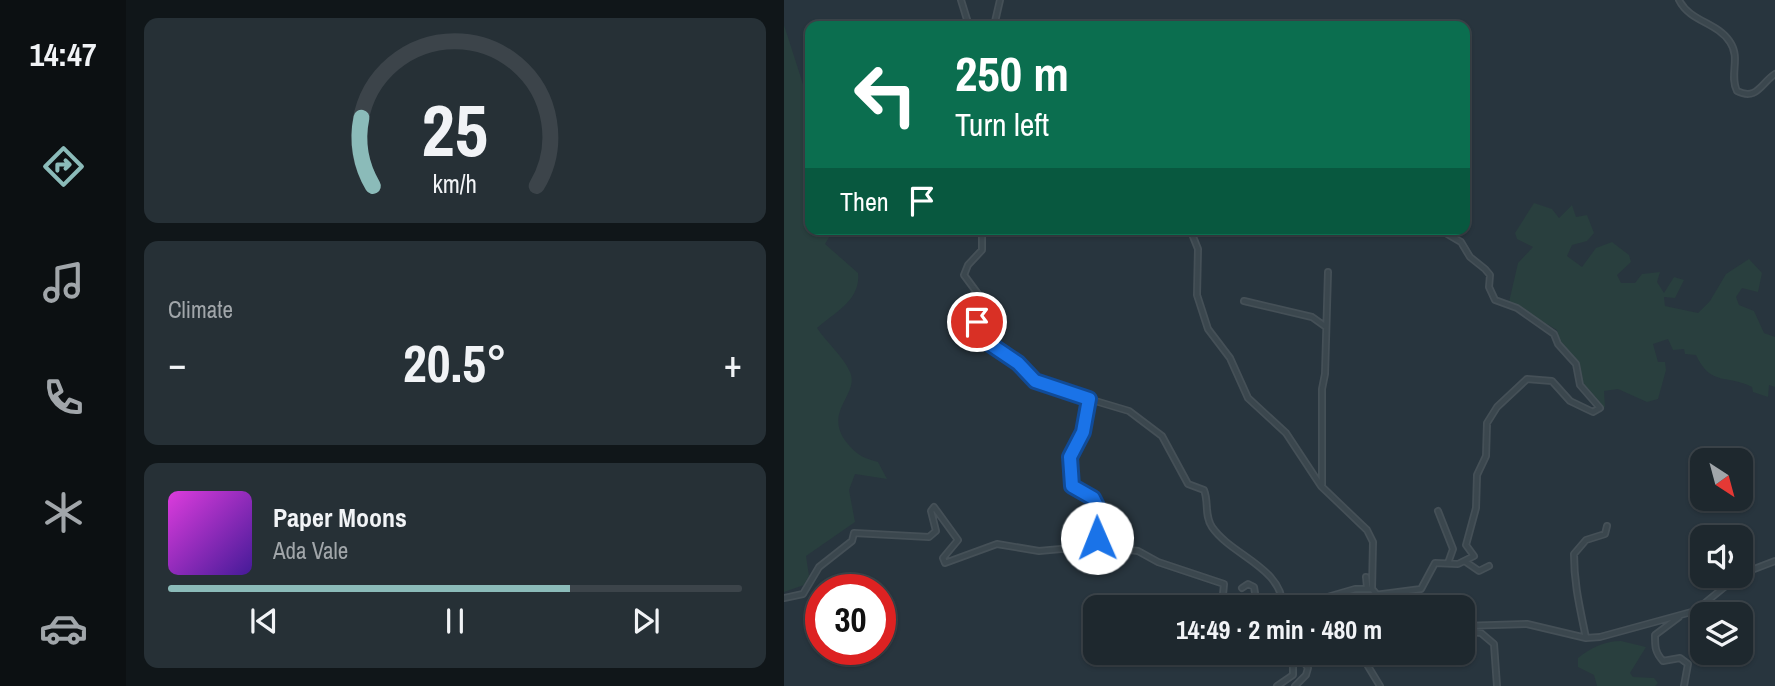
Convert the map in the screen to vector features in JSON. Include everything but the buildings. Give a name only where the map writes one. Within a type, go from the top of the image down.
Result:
[{"type":"street","points":[[961,0],[967,21]]},
{"type":"street","points":[[994,21],[1000,0]]},
{"type":"street","points":[[1679,0],[1693,17],[1718,29],[1732,45],[1736,60],[1733,82],[1737,90],[1746,95],[1758,92],[1775,74]]},
{"type":"street","points":[[982,235],[982,250],[968,265],[964,275],[981,298],[976,330],[981,338],[1018,363],[1035,381],[1129,411],[1162,436],[1186,481],[1204,490],[1206,512],[1214,530],[1271,577],[1282,595]]},
{"type":"street","points":[[1192,235],[1198,249],[1197,295],[1208,329],[1230,358],[1248,398],[1286,433],[1321,486],[1367,530],[1373,542],[1374,595]]},
{"type":"street","points":[[1386,595],[1421,589],[1435,564],[1465,562],[1474,556],[1466,545],[1476,508],[1478,475],[1486,456],[1487,423],[1497,407],[1527,380],[1552,381],[1570,401],[1593,412],[1600,408],[1580,385],[1576,363],[1558,344],[1554,334],[1517,308],[1495,300],[1489,287],[1490,275],[1470,257],[1461,242],[1449,235]]},
{"type":"street","points":[[1321,486],[1322,389],[1325,374],[1328,272]]},
{"type":"street","points":[[1244,301],[1312,317],[1326,327]]},
{"type":"street","points":[[1089,399],[1083,432],[1069,466],[1072,486],[1093,498],[1097,506],[1094,546]]},
{"type":"street","points":[[784,598],[803,594],[818,567],[852,541],[853,533],[929,537],[936,531],[931,510],[934,507],[958,540],[943,558],[945,563],[997,544],[1039,551],[1094,546],[1138,551],[1158,562],[1220,582],[1226,587],[1224,595]]},
{"type":"street","points":[[1438,511],[1453,549],[1448,563]]},
{"type":"street","points":[[1586,638],[1580,601],[1574,587],[1574,554],[1586,540],[1605,534],[1607,526]]},
{"type":"street","points":[[1753,570],[1775,561]]},
{"type":"street","points":[[1465,562],[1479,571],[1489,566]]},
{"type":"street","points":[[1366,577],[1373,595]]},
{"type":"street","points":[[1242,587],[1251,584],[1254,595]]},
{"type":"street","points":[[1475,627],[1527,624],[1586,638],[1679,617],[1695,611],[1724,588]]},
{"type":"street","points":[[1679,617],[1655,635],[1655,644],[1656,652],[1663,661],[1680,658],[1688,664],[1684,686]]},
{"type":"street","points":[[1475,631],[1494,643],[1497,686]]},
{"type":"street","points":[[1277,686],[1293,675],[1294,665]]},
{"type":"street","points":[[1295,686],[1306,675],[1308,668],[1305,665]]},
{"type":"street","points":[[1367,665],[1380,686]]},
{"type":"green space","points":[[784,25],[805,90],[805,235],[830,235],[825,244],[858,273],[858,282],[851,298],[817,328],[843,360],[852,380],[840,413],[840,432],[857,453],[878,462],[887,479],[855,474],[849,490],[855,522],[806,556],[809,574],[805,574],[804,585],[784,592]]},
{"type":"green space","points":[[1534,203],[1552,209],[1559,218],[1572,205],[1576,217],[1587,215],[1594,233],[1587,241],[1572,245],[1567,256],[1582,267],[1596,248],[1612,242],[1629,255],[1631,262],[1617,275],[1621,283],[1635,283],[1642,274],[1660,272],[1657,282],[1664,293],[1674,277],[1684,280],[1675,298],[1664,297],[1665,306],[1698,313],[1710,301],[1726,274],[1749,259],[1762,273],[1758,292],[1742,288],[1736,297],[1739,305],[1754,311],[1764,333],[1775,337],[1775,387],[1769,385],[1768,397],[1753,392],[1752,387],[1743,383],[1714,376],[1696,355],[1685,354],[1684,349],[1673,350],[1668,339],[1653,344],[1658,362],[1665,362],[1666,370],[1658,399],[1647,402],[1618,389],[1604,391],[1605,407],[1600,408],[1596,399],[1581,385],[1580,368],[1560,341],[1557,330],[1509,302],[1518,263],[1533,247],[1517,239],[1515,233]]},
{"type":"green space","points":[[1621,641],[1646,647],[1630,673],[1633,677],[1654,678],[1658,683],[1655,686],[1597,686],[1594,675],[1578,667],[1578,658],[1588,651]]},
{"type":"route","points":[[977,322],[976,330],[981,338],[990,347],[1018,363],[1035,381],[1089,399],[1083,432],[1070,457],[1069,477],[1072,486],[1093,498],[1097,506],[1097,538]]}]
